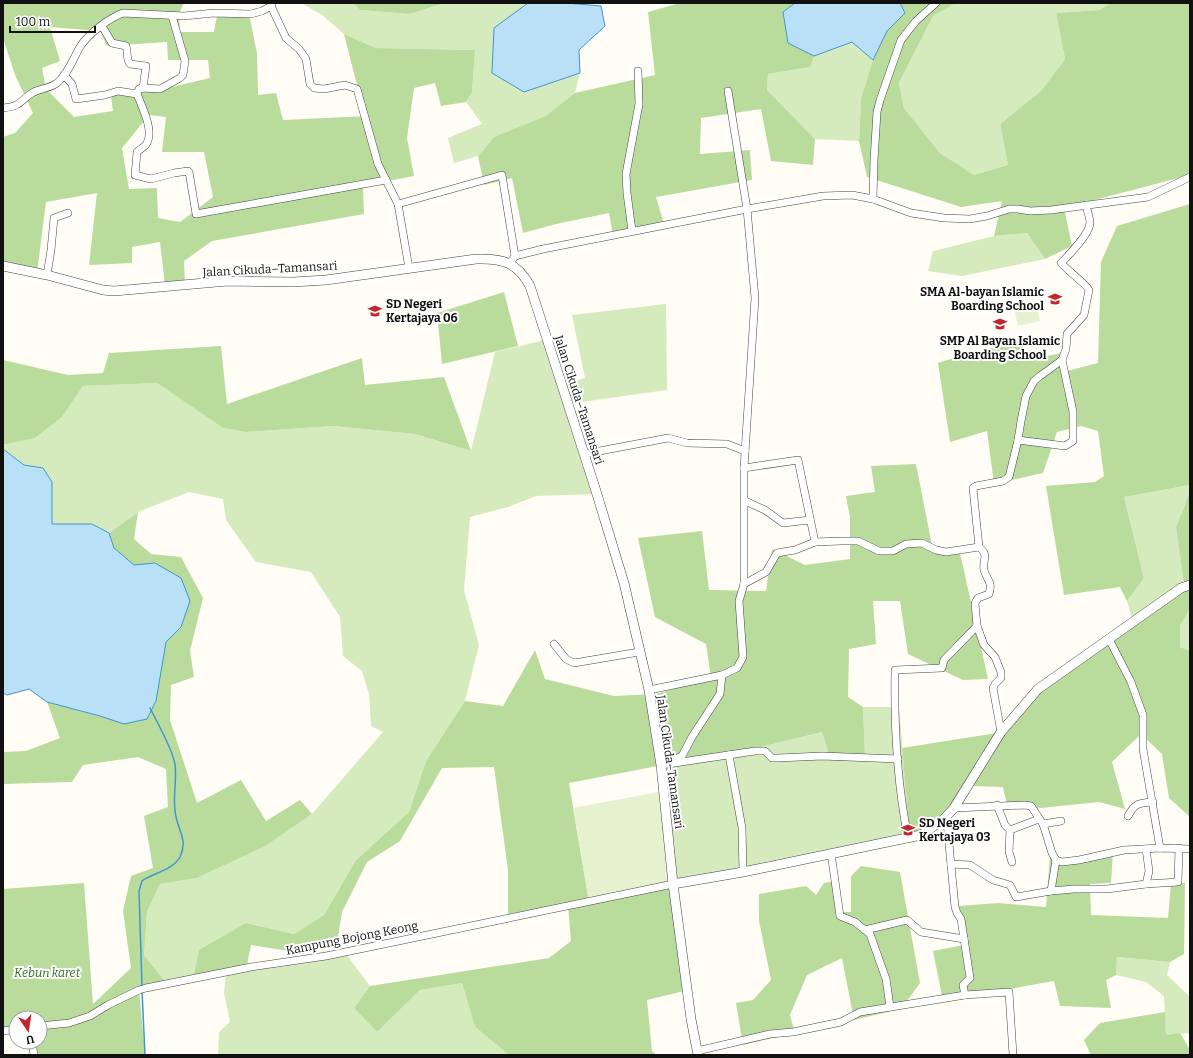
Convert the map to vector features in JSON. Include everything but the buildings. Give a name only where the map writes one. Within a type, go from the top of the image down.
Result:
[{"type":"street","points":[[873,199],[877,112],[880,100],[901,40],[916,21],[936,3]]},
{"type":"street","points":[[3,108],[18,105],[32,93],[49,88],[57,83],[64,75],[87,38],[102,26],[123,13],[172,16],[214,13],[251,14],[262,11],[271,4],[286,38],[299,49],[306,59],[310,84],[314,88],[324,90],[345,85],[357,89],[378,164],[398,204],[409,268]]},
{"type":"street","points":[[137,94],[139,90],[143,88],[160,89],[183,75],[185,62],[172,16]]},
{"type":"street","points":[[102,26],[112,42],[126,46],[128,62],[130,64],[146,66],[143,88]]},
{"type":"street","points":[[632,231],[626,174],[640,104],[638,71]]},
{"type":"street","points":[[64,75],[72,84],[76,99],[105,95],[118,91],[137,94]]},
{"type":"street","points":[[648,690],[722,675],[737,668],[743,657],[739,601],[744,584],[744,468],[755,298],[747,209],[728,91]]},
{"type":"street","points":[[137,94],[148,123],[149,136],[147,144],[137,152],[135,175],[151,179],[188,171],[196,214],[386,180]]},
{"type":"street","points":[[398,204],[502,175],[513,260],[543,249],[747,209],[834,195],[852,195],[873,199],[911,213],[961,220],[987,216],[1009,209],[1030,211],[1148,197],[1190,177]]},
{"type":"street","points":[[1018,440],[1065,446],[1073,441],[1073,412],[1062,360],[1066,349],[1067,334],[1084,315],[1089,290],[1088,287],[1061,263],[1074,249],[1089,228],[1090,224],[1086,205]]},
{"type":"street","points":[[47,275],[54,218],[68,213]]},
{"type":"street","name":"Jalan Cikuda–Tamansari","points":[[3,266],[47,275],[104,290],[114,291],[228,281],[293,282],[326,280],[476,259],[513,260],[530,286],[624,583],[648,690],[661,765],[673,884],[697,1053]]},
{"type":"street","points":[[1001,732],[993,688],[1001,678],[1001,672],[995,657],[984,645],[977,626],[975,603],[978,598],[989,594],[991,589],[990,580],[984,568],[986,556],[984,551],[979,547],[973,488],[976,486],[1007,480],[1012,470],[1026,396],[1034,381],[1062,360]]},
{"type":"street","points":[[584,454],[668,438],[686,443],[727,444],[745,451]]},
{"type":"street","points":[[744,468],[798,460],[814,542]]},
{"type":"street","points":[[745,501],[765,510],[783,523],[810,520]]},
{"type":"street","points":[[744,584],[766,572],[777,553],[795,550],[814,542],[841,540],[858,541],[879,551],[893,551],[906,544],[922,543],[936,550],[946,552],[979,547]]},
{"type":"street","points":[[673,884],[743,872],[921,835],[944,819],[954,808],[1001,732],[1038,689],[1182,588],[1190,585]]},
{"type":"street","points":[[908,838],[902,807],[898,759],[894,709],[894,670],[942,668],[944,660],[977,626]]},
{"type":"street","points":[[1109,639],[1131,682],[1143,715],[1143,749],[1160,848]]},
{"type":"street","points":[[554,644],[566,659],[574,663],[639,652]]},
{"type":"street","points":[[661,765],[682,756],[692,737],[720,694],[722,675]]},
{"type":"street","points":[[661,765],[755,751],[765,751],[772,758],[822,756],[898,759]]},
{"type":"street","points":[[729,755],[742,828],[743,872]]},
{"type":"street","points":[[1128,816],[1132,808],[1139,803],[1153,802]]},
{"type":"street","points":[[954,808],[1025,804],[1031,806],[1041,821],[1052,853],[1056,860],[1051,891]]},
{"type":"street","points":[[997,805],[1006,825],[1010,830],[1009,852],[1012,862]]},
{"type":"street","points":[[944,819],[947,823],[955,907],[961,919],[970,978],[963,985],[965,994]]},
{"type":"street","points":[[1010,830],[1041,821],[1061,821]]},
{"type":"street","points":[[1146,848],[1149,871],[1146,884]]},
{"type":"street","points":[[1056,860],[1062,862],[1079,860],[1124,850],[1146,848],[1190,849]]},
{"type":"street","points":[[951,864],[970,865],[993,880],[1010,885],[1016,897],[1051,891],[1107,889],[1178,882],[1179,848]]},
{"type":"street","points":[[831,854],[840,916],[855,922],[870,934],[886,979],[890,1007]]},
{"type":"street","name":"Kampung Bojong Keong","points":[[48,1025],[69,1023],[90,1016],[108,1005],[143,989],[251,967],[326,956],[673,884]]},
{"type":"street","points":[[865,930],[907,920],[920,932],[964,939]]},
{"type":"street","points":[[697,1053],[770,1034],[793,1032],[841,1022],[860,1012],[965,994],[1009,992],[1013,1055]]},
{"type":"green space","points":[[3,3],[184,3],[179,13],[180,32],[214,32],[217,16],[249,14],[257,53],[258,95],[276,93],[283,120],[367,116],[344,34],[376,48],[475,50],[472,92],[466,102],[441,106],[435,83],[414,88],[407,138],[414,176],[363,186],[364,214],[212,241],[184,261],[185,284],[165,285],[160,242],[132,247],[132,263],[89,265],[97,193],[46,202],[37,273],[3,267],[3,137],[15,133],[33,113],[15,75],[3,38]],"holes":[[[50,27],[100,31],[107,46],[167,42],[168,60],[208,60],[210,78],[150,92],[110,89],[113,111],[74,117],[46,89],[42,68],[60,61]],[[149,115],[166,117],[162,152],[204,152],[213,197],[180,222],[158,218],[157,188],[129,189],[122,148]]]},
{"type":"green space","points":[[301,3],[353,3],[360,10],[410,14],[445,3],[528,3],[494,28],[524,92],[580,73],[575,93],[547,116],[494,137],[478,156],[454,163],[448,138],[482,124],[466,102],[472,92],[475,50],[376,48],[344,34],[322,15]]},
{"type":"green space","points":[[353,3],[445,3],[410,14],[360,10]]},
{"type":"green space","points":[[680,3],[795,3],[783,12],[788,43],[814,56],[810,67],[768,74],[767,90],[815,139],[813,165],[771,161],[761,109],[701,118],[700,154],[750,150],[752,180],[656,197],[664,224],[613,235],[609,213],[556,224],[523,233],[512,178],[484,185],[478,156],[494,137],[546,116],[575,93],[655,75],[648,12]]},
{"type":"green space","points":[[900,3],[956,3],[933,16],[899,83],[904,108],[940,153],[974,175],[1008,165],[1000,124],[1041,91],[1065,59],[1056,13],[1099,10],[1111,3],[1190,3],[1190,175],[1064,208],[1072,246],[1045,259],[1027,233],[994,236],[1002,201],[961,207],[867,177],[859,141],[861,98],[873,60],[887,31],[905,13]]},
{"type":"green space","points":[[956,3],[1111,3],[1099,10],[1056,13],[1065,59],[1041,91],[1000,124],[1008,165],[974,175],[940,153],[904,108],[899,83],[933,16]]},
{"type":"green space","points":[[852,41],[873,60],[861,98],[859,141],[815,139],[767,90],[768,74],[809,67],[814,56]]},
{"type":"green space","points":[[1190,204],[1190,485],[1124,497],[1144,578],[1127,601],[1120,587],[1064,595],[1046,486],[1095,482],[1104,476],[1098,431],[1081,426],[1057,432],[1043,473],[994,484],[987,431],[950,442],[938,363],[976,351],[1023,342],[1027,360],[1062,353],[1067,371],[1098,363],[1101,262],[1117,226]]},
{"type":"green space","points":[[1027,233],[1045,259],[962,276],[928,271],[933,251],[994,236]]},
{"type":"green space","points":[[504,292],[518,346],[442,364],[437,313]]},
{"type":"green space","points":[[1036,303],[1040,321],[1018,326],[1014,308]]},
{"type":"green space","points":[[666,304],[667,390],[567,404],[598,494],[536,496],[508,507],[470,517],[464,590],[479,645],[465,701],[426,761],[409,812],[356,860],[324,915],[294,934],[246,923],[193,980],[167,984],[144,955],[147,912],[160,884],[197,878],[264,846],[312,814],[383,732],[371,726],[369,694],[362,671],[343,656],[340,617],[311,572],[256,562],[226,520],[223,499],[189,492],[138,512],[109,533],[92,524],[52,524],[52,482],[43,468],[24,465],[3,449],[3,445],[35,438],[62,417],[83,386],[157,383],[223,428],[245,432],[333,426],[415,434],[471,451],[495,352],[545,340],[561,386],[585,378],[572,315]]},
{"type":"green space","points":[[221,346],[227,404],[362,358],[365,385],[444,377],[471,451],[415,434],[333,426],[245,432],[223,428],[157,383],[83,386],[62,417],[35,438],[3,445],[3,360],[68,375],[103,373],[109,353]]},
{"type":"green space","points":[[916,464],[933,551],[960,553],[988,679],[963,680],[908,654],[900,601],[873,601],[876,644],[849,649],[848,697],[863,707],[865,756],[830,756],[822,732],[709,760],[663,765],[569,783],[589,902],[674,884],[688,990],[647,1000],[652,1051],[656,1055],[509,1055],[475,1027],[462,983],[420,990],[377,1032],[354,1008],[370,986],[549,958],[571,941],[568,906],[508,918],[508,870],[494,767],[442,768],[400,841],[367,862],[342,912],[338,937],[301,953],[251,945],[246,970],[193,980],[199,950],[246,923],[294,934],[324,915],[356,860],[409,812],[426,761],[465,701],[503,706],[535,650],[545,679],[614,696],[656,694],[711,678],[706,644],[655,617],[638,538],[702,531],[709,590],[766,591],[772,549],[805,565],[850,559],[850,517],[846,496],[875,492],[871,466]]},
{"type":"green space","points":[[1190,485],[1190,492],[1176,527],[1184,583],[1133,622],[1127,601],[1144,578],[1124,497]]},
{"type":"green space","points":[[1190,492],[1190,581],[1185,583],[1190,585],[1190,610],[1180,626],[1180,647],[1190,651],[1190,817],[1169,798],[1162,754],[1141,734],[1112,762],[1125,809],[1099,802],[1041,808],[1007,805],[1003,787],[971,786],[955,812],[910,838],[902,748],[1003,732],[1040,687],[1184,584],[1176,527]]},
{"type":"green space","name":"Kebun karet","points":[[138,512],[134,539],[151,554],[181,557],[203,598],[190,651],[194,677],[171,685],[170,720],[197,803],[241,780],[266,821],[300,800],[312,814],[265,846],[197,878],[160,884],[147,912],[144,955],[167,984],[139,990],[145,1055],[34,1055],[34,1050],[48,1050],[48,1010],[8,1010],[8,1028],[3,1029],[3,889],[84,883],[93,1004],[131,968],[123,911],[131,876],[153,868],[144,816],[168,807],[166,769],[138,757],[83,765],[72,782],[3,784],[3,752],[26,751],[60,738],[47,702],[124,724],[147,718],[156,701],[166,642],[181,627],[155,563],[134,565],[113,548],[109,533]]},
{"type":"green space","points":[[1189,610],[1190,651],[1180,647],[1180,626]]},
{"type":"green space","points":[[863,707],[899,707],[910,838],[674,884],[663,765],[709,760],[822,732],[865,755]]},
{"type":"green space","points":[[664,791],[674,884],[589,902],[573,808]]},
{"type":"green space","points":[[1113,853],[1111,883],[1090,884],[1091,915],[1168,918],[1171,884],[1185,883],[1184,954],[1170,962],[1117,957],[1116,975],[1106,980],[1111,1008],[1060,1006],[1054,981],[943,1001],[933,951],[964,945],[959,906],[998,903],[1046,907],[1050,856],[1082,862]]},
{"type":"green space","points":[[861,866],[900,872],[920,983],[901,1009],[854,1020],[842,958],[807,975],[790,1015],[795,1033],[743,1045],[736,1003],[753,1000],[771,980],[759,921],[759,894],[806,886],[816,895],[824,883],[836,881],[843,912],[851,912],[851,876]]},
{"type":"green space","points":[[346,954],[370,986],[354,1008],[377,1032],[420,990],[462,983],[475,1027],[509,1055],[208,1055],[218,1054],[219,1032],[230,1022],[224,993],[226,973]]},
{"type":"green space","points":[[1117,957],[1170,962],[1167,975],[1190,996],[1190,1033],[1166,1035],[1164,996],[1146,982],[1116,975]]},
{"type":"green space","points":[[1165,1012],[1166,1035],[1180,1033],[1189,1048],[1189,1055],[1091,1055],[1084,1040],[1100,1023]]},
{"type":"water","points":[[528,3],[566,3],[601,6],[605,26],[579,50],[580,73],[524,92],[492,73],[494,28]]},
{"type":"water","points":[[795,3],[900,3],[905,13],[887,31],[873,60],[852,42],[814,56],[788,43],[783,12]]},
{"type":"water","points":[[3,449],[24,465],[43,468],[52,482],[52,524],[92,524],[109,533],[114,548],[134,565],[155,563],[181,578],[190,601],[181,627],[166,642],[156,701],[147,719],[124,724],[47,702],[29,689],[7,695],[3,693]]},
{"type":"waterway","points":[[142,987],[139,891],[142,881],[168,868],[177,861],[180,857],[183,844],[175,810],[175,764],[168,743],[150,708]]},
{"type":"waterway","points":[[142,991],[145,1055]]},
{"type":"place","name":"SMA Al-bayan Islamic Boarding School","points":[[1055,299]]},
{"type":"place","name":"SD Negeri Kertajaya 06","points":[[375,311]]},
{"type":"place","name":"SMP Al Bayan Islamic Boarding School","points":[[1000,324]]},
{"type":"place","name":"SD Negeri Kertajaya 03","points":[[908,830]]}]
